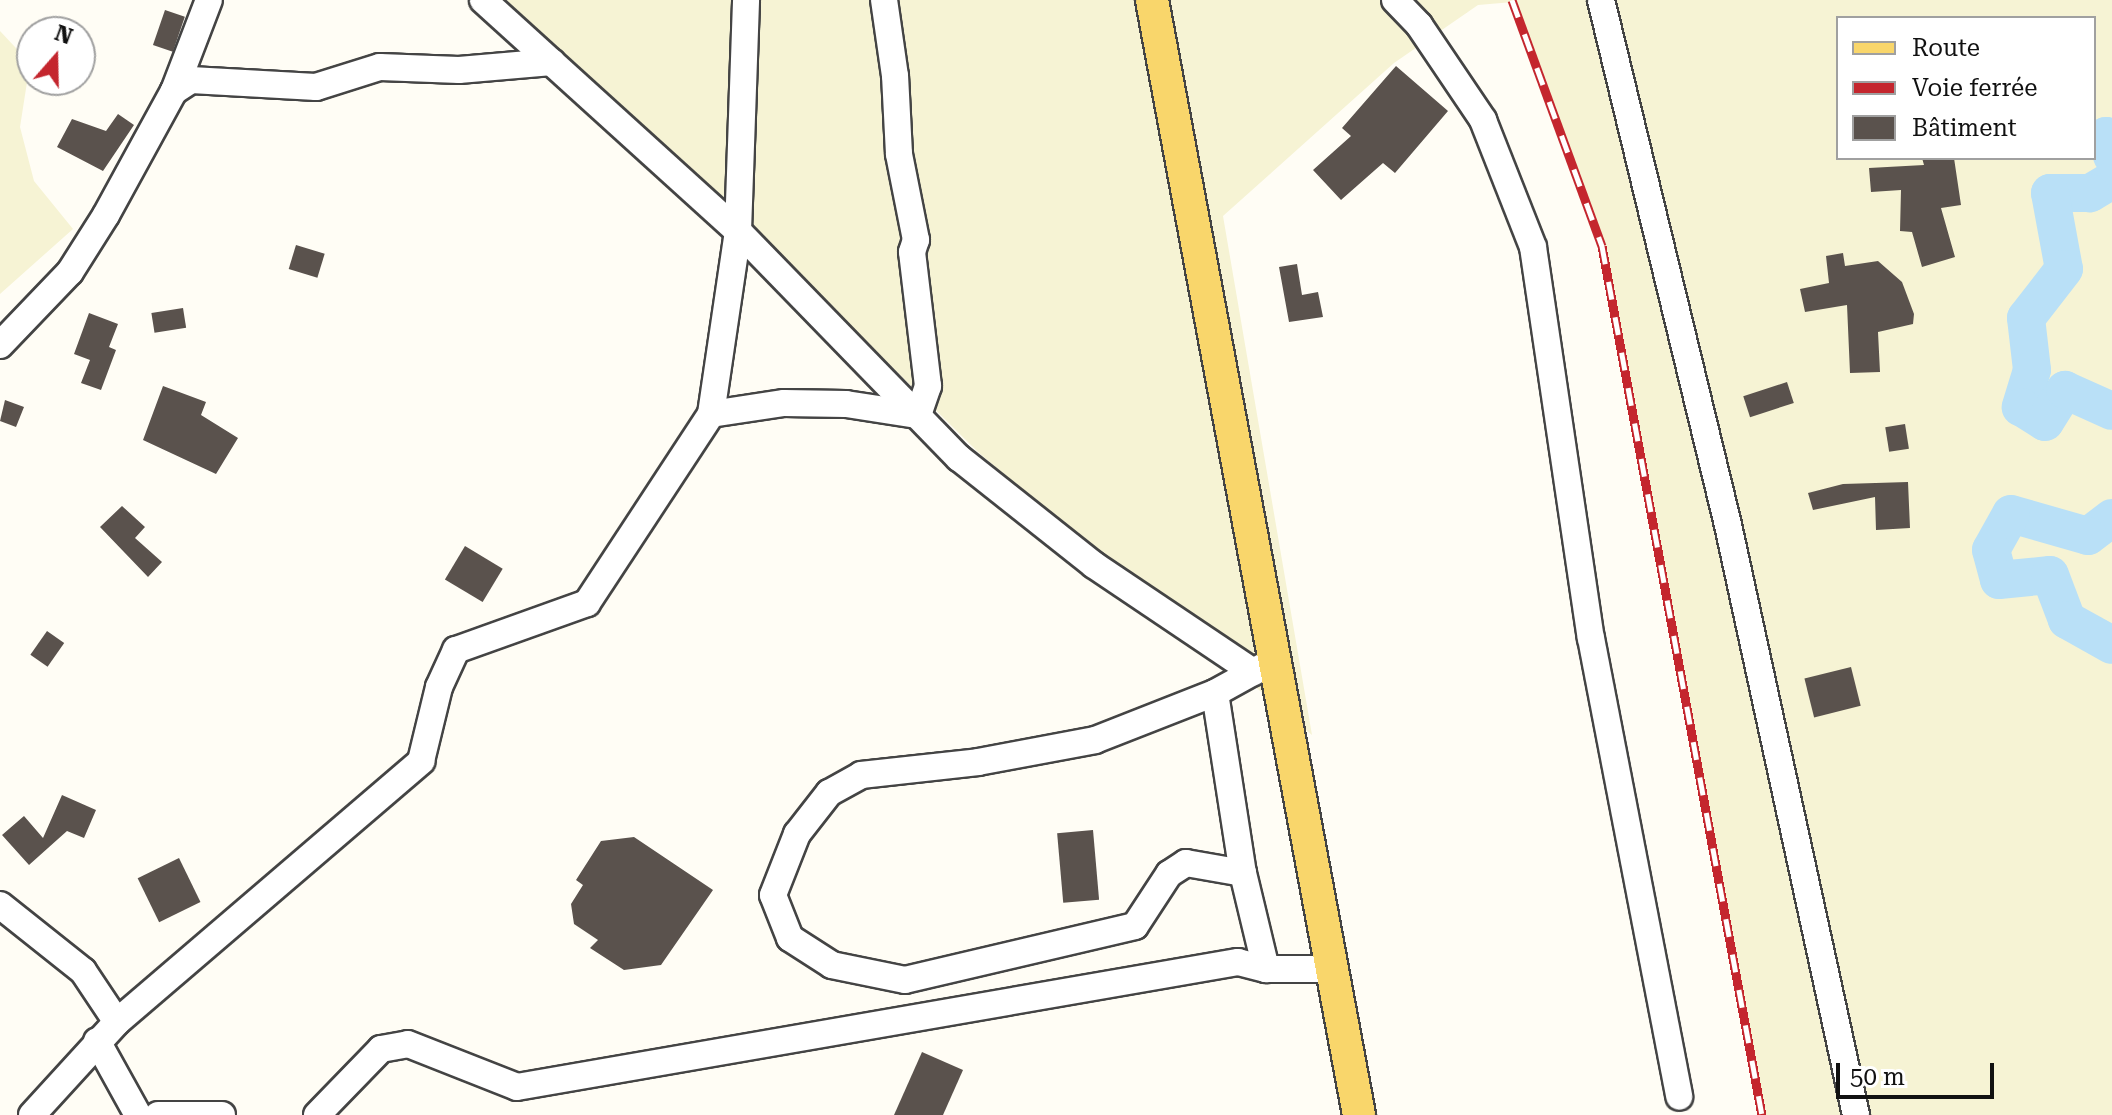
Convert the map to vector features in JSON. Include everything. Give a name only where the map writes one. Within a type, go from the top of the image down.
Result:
[{"type":"main road","points":[[1152,0],[1263,666],[1332,969],[1359,1115]]},
{"type":"street","points":[[0,345],[70,272],[174,91],[209,0]]},
{"type":"street","points":[[483,0],[738,231],[959,458],[1094,565],[1263,666],[1215,693],[1095,740],[978,762],[861,775],[829,793],[797,834],[773,895],[790,938],[832,965],[905,980],[1135,926],[1169,874],[1186,863],[1243,873]]},
{"type":"street","points":[[32,1115],[117,1022],[421,761],[439,687],[456,650],[587,603],[711,414],[738,231],[746,0]]},
{"type":"street","points":[[884,0],[895,76],[899,154],[916,240],[912,252],[928,386],[918,415]]},
{"type":"street","points":[[1395,0],[1419,25],[1483,120],[1533,247],[1591,638],[1679,1097]]},
{"type":"street","points":[[1601,0],[1728,525],[1856,1115]]},
{"type":"street","points":[[174,91],[191,80],[316,87],[380,67],[459,70],[552,62]]},
{"type":"street","points":[[711,414],[784,403],[846,404],[918,415]]},
{"type":"street","points":[[1215,693],[1243,873],[1266,969]]},
{"type":"street","points":[[0,905],[83,971],[117,1022]]},
{"type":"street","points":[[317,1115],[381,1049],[408,1044],[517,1087],[1238,962],[1266,969],[1332,969]]},
{"type":"street","points":[[97,1041],[138,1115]]},
{"type":"street","points":[[158,1115],[222,1115]]},
{"type":"shaded area","points":[[504,0],[2112,0],[2112,1115],[1762,1115],[1602,246],[1513,2],[1478,5],[1394,63],[1223,216],[1312,735],[978,452],[702,179]]},
{"type":"shaded area","points":[[0,31],[16,48],[16,96],[25,96],[20,127],[34,181],[73,229],[0,294]]},
{"type":"building","points":[[165,10],[185,17],[173,52],[153,45]]},
{"type":"building","points":[[1396,66],[1448,111],[1395,173],[1383,163],[1341,200],[1313,170],[1351,136],[1342,128]]},
{"type":"building","points":[[118,114],[134,125],[103,171],[57,147],[72,119],[106,131]]},
{"type":"building","points":[[1923,160],[1954,160],[1961,205],[1941,208],[1955,257],[1922,267],[1912,232],[1900,231],[1901,190],[1871,192],[1869,168],[1924,165]]},
{"type":"building","points":[[296,245],[325,254],[317,278],[289,269]]},
{"type":"building","points":[[1843,253],[1845,266],[1878,261],[1902,282],[1914,314],[1913,324],[1878,332],[1880,372],[1850,373],[1847,305],[1805,312],[1800,289],[1829,283],[1826,256]]},
{"type":"building","points":[[1297,264],[1302,295],[1318,292],[1323,317],[1289,322],[1279,267]]},
{"type":"building","points":[[183,308],[186,328],[155,333],[151,313]]},
{"type":"building","points":[[89,313],[118,324],[109,347],[116,350],[101,390],[81,383],[90,360],[74,354]]},
{"type":"building","points":[[1787,382],[1794,403],[1750,417],[1743,396]]},
{"type":"building","points":[[163,386],[206,402],[201,415],[238,438],[216,474],[143,440]]},
{"type":"building","points":[[5,400],[24,407],[16,427],[0,421]]},
{"type":"building","points":[[1905,424],[1909,449],[1889,452],[1885,427]]},
{"type":"building","points":[[1908,482],[1910,528],[1876,530],[1875,497],[1813,510],[1808,493],[1843,484]]},
{"type":"building","points":[[122,506],[145,527],[135,538],[162,562],[148,577],[100,527]]},
{"type":"building","points":[[465,546],[503,569],[483,602],[445,579]]},
{"type":"building","points":[[47,631],[64,643],[48,667],[30,655]]},
{"type":"building","points":[[1851,667],[1861,706],[1814,717],[1804,679]]},
{"type":"building","points":[[62,795],[96,810],[84,838],[67,831],[29,865],[2,835],[24,816],[43,838]]},
{"type":"building","points":[[1093,830],[1099,900],[1063,903],[1057,833]]},
{"type":"building","points":[[634,837],[713,890],[661,965],[624,970],[590,948],[598,940],[574,924],[571,904],[583,885],[576,880],[601,841]]},
{"type":"building","points":[[179,858],[200,902],[159,922],[138,878]]},
{"type":"building","points":[[922,1052],[963,1070],[943,1115],[894,1115]]},
{"type":"waterway","points":[[2112,137],[2106,136],[2112,156]]},
{"type":"waterway","points":[[2112,180],[2090,193],[2050,193],[2064,269],[2026,318],[2032,370],[2021,407],[2045,422],[2065,390],[2112,411]]},
{"type":"waterway","points":[[2112,518],[2088,536],[2011,514],[1991,550],[1999,580],[2050,575],[2067,620],[2112,645]]},
{"type":"railway","points":[[1512,0],[1602,246],[1762,1115]]}]
